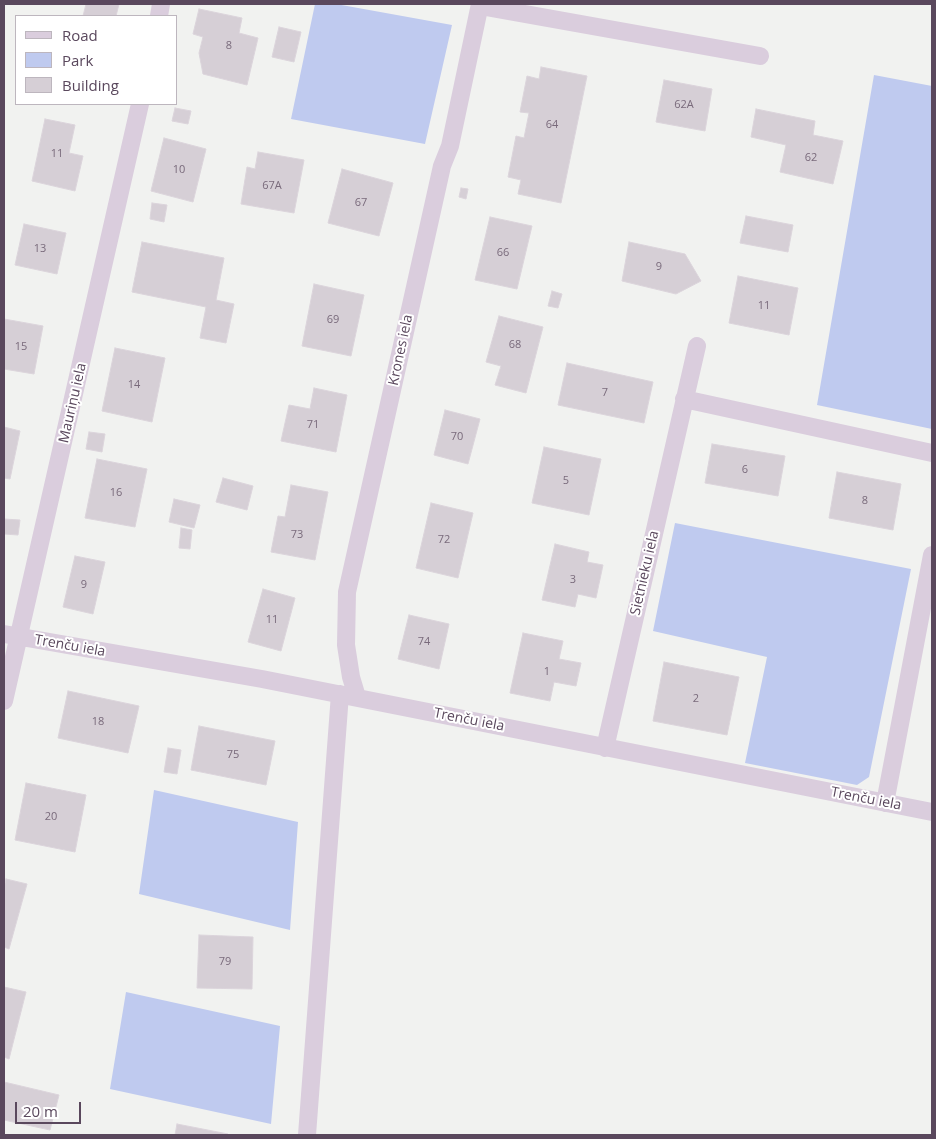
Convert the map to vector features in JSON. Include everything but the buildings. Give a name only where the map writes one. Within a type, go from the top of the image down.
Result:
[{"type":"street","points":[[480,5],[760,56]]},
{"type":"street","name":"Krones iela","points":[[357,697],[351,678],[346,645],[347,592],[442,166],[450,146],[480,5]]},
{"type":"street","name":"Mauriņu iela","points":[[4,702],[12,636],[140,105]]},
{"type":"street","name":"Sietnieku iela","points":[[605,748],[696,346]]},
{"type":"street","points":[[684,399],[932,453]]},
{"type":"street","points":[[885,803],[932,555]]},
{"type":"street","name":"Trenču iela","points":[[12,636],[357,697],[932,812]]},
{"type":"street","points":[[307,1135],[340,694]]},
{"type":"green space","points":[[315,4],[336,4],[452,25],[425,144],[291,119]]},
{"type":"green space","points":[[874,75],[932,86],[932,429],[817,405]]},
{"type":"green space","points":[[675,523],[911,569],[869,777],[857,785],[745,763],[767,657],[653,631]]},
{"type":"green space","points":[[154,790],[298,822],[290,930],[139,894]]},
{"type":"green space","points":[[126,992],[280,1026],[271,1124],[110,1089]]}]
